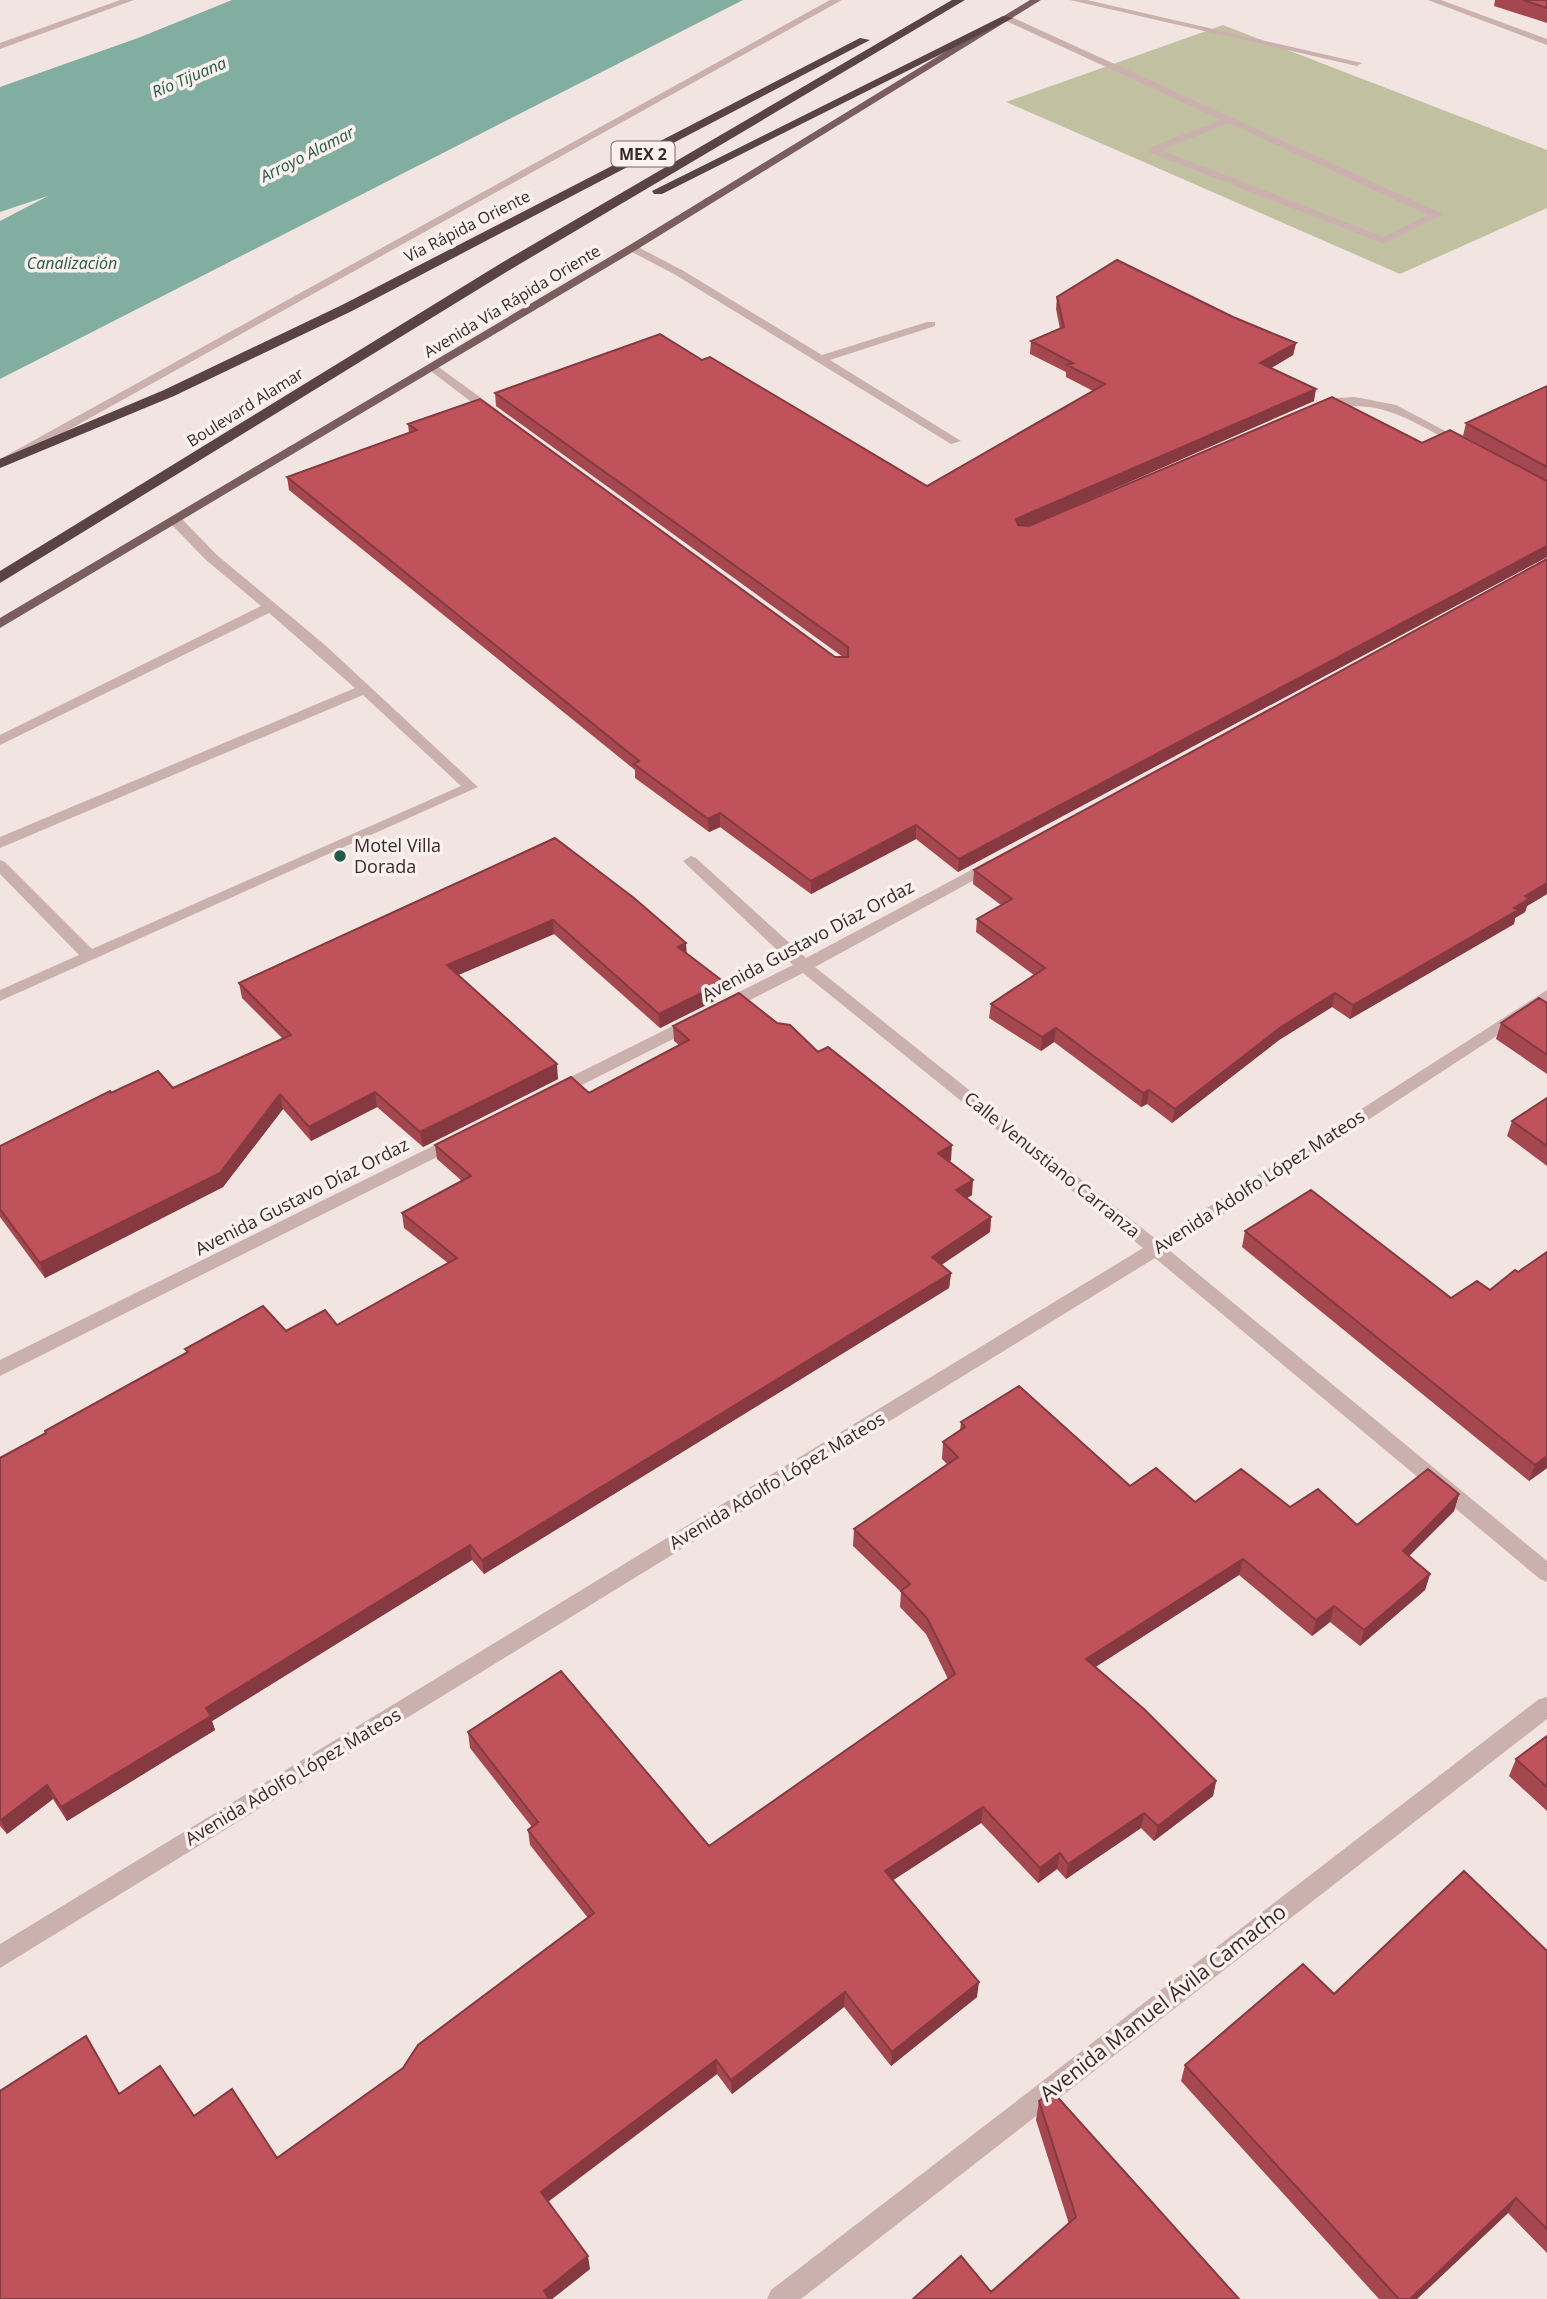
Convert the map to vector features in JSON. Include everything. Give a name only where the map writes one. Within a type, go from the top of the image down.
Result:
[{"type":"highway","name":"Vía Rápida Oriente","points":[[0,464],[169,393],[347,308],[940,0]]},
{"type":"highway","points":[[508,265],[960,0]]},
{"type":"highway","points":[[508,265],[1007,18]]},
{"type":"highway","name":"Boulevard Alamar","points":[[0,578],[508,265]]},
{"type":"main road","name":"Avenida Vía Rápida Oriente","points":[[0,624],[632,248],[1036,0]]},
{"type":"street","points":[[0,46],[129,0]]},
{"type":"street","points":[[0,464],[837,0]]},
{"type":"street","points":[[1075,0],[1357,63]]},
{"type":"street","points":[[1433,0],[1547,42]]},
{"type":"street","points":[[1007,18],[1437,215],[1384,241],[1152,150],[1229,120]]},
{"type":"street","points":[[632,248],[678,271],[955,441]]},
{"type":"street","points":[[821,359],[931,324]]},
{"type":"street","points":[[432,368],[509,424]]},
{"type":"street","points":[[1297,416],[1334,400],[1359,400],[1392,406],[1476,451]]},
{"type":"street","points":[[0,996],[471,787],[320,648],[212,558],[175,520]]},
{"type":"street","points":[[0,741],[270,607]]},
{"type":"street","points":[[0,843],[363,690]]},
{"type":"street","name":"Avenida Gustavo Díaz Ordaz","points":[[545,1097],[804,966],[1011,854]]},
{"type":"street","name":"Calle Venustiano Carranza","points":[[691,861],[804,966],[1156,1249],[1547,1573]]},
{"type":"street","points":[[0,865],[90,956]]},
{"type":"street","name":"Avenida Adolfo López Mateos","points":[[0,1957],[1156,1249],[1547,995]]},
{"type":"street","name":"Avenida Gustavo Díaz Ordaz","points":[[0,1370],[470,1134]]},
{"type":"street","name":"Avenida Manuel Ávila Camacho","points":[[780,2299],[1547,1706]]},
{"type":"shaded area","points":[[1223,25],[1547,150],[1547,208],[1400,274],[1006,102]]},
{"type":"water","name":"Canalización","points":[[232,0],[743,0],[0,379],[0,221],[48,196],[0,212],[0,87],[138,38]]},
{"type":"building","points":[[1523,0],[1547,0],[1547,8]]},
{"type":"building","points":[[1117,260],[1233,317],[1296,343],[1260,363],[1316,389],[1016,519],[1018,525],[1029,526],[1332,397],[1422,443],[1450,430],[1547,481],[1547,546],[959,859],[916,825],[811,881],[720,813],[708,819],[634,764],[639,761],[287,477],[417,430],[408,424],[480,399],[835,657],[848,657],[848,647],[495,393],[660,334],[702,360],[710,357],[927,486],[1105,384],[1067,365],[1073,363],[1031,341],[1064,327],[1057,297]]},
{"type":"building","points":[[1547,386],[1547,467],[1466,423]]},
{"type":"building","points":[[1547,559],[1547,883],[1525,896],[1529,899],[1514,908],[1518,910],[1353,1005],[1335,993],[1281,1027],[1175,1109],[1149,1090],[1143,1093],[1056,1028],[1042,1037],[991,1004],[1045,968],[977,919],[1012,899],[974,870]]},
{"type":"building","points":[[555,838],[634,898],[686,943],[678,947],[724,982],[659,1014],[553,920],[447,965],[557,1064],[420,1132],[375,1092],[309,1127],[280,1094],[220,1173],[40,1263],[0,1209],[0,1146],[110,1091],[111,1093],[158,1071],[173,1088],[291,1035],[239,983]]},
{"type":"building","points":[[739,993],[777,1023],[790,1025],[818,1052],[828,1047],[952,1145],[938,1153],[973,1180],[956,1190],[991,1217],[932,1257],[951,1273],[482,1560],[470,1545],[206,1708],[211,1716],[61,1807],[47,1785],[1,1820],[0,1458],[188,1352],[185,1349],[263,1306],[286,1331],[325,1310],[337,1325],[457,1258],[402,1213],[471,1176],[435,1145],[571,1077],[589,1093],[689,1040],[673,1026]]},
{"type":"building","points":[[1539,998],[1547,1003],[1547,1055],[1501,1023]]},
{"type":"building","points":[[1547,1098],[1547,1146],[1512,1121]]},
{"type":"building","points":[[1311,1190],[1451,1298],[1477,1281],[1490,1290],[1515,1270],[1518,1272],[1547,1252],[1547,1456],[1535,1465],[1245,1231]]},
{"type":"building","points":[[1019,1386],[1130,1486],[1156,1468],[1195,1502],[1241,1469],[1290,1507],[1318,1489],[1357,1525],[1428,1469],[1459,1494],[1403,1551],[1430,1574],[1364,1630],[1334,1606],[1316,1620],[1243,1559],[1086,1659],[1145,1710],[1216,1781],[1158,1826],[1144,1813],[1068,1864],[1060,1853],[1040,1868],[983,1807],[885,1871],[979,1982],[892,2052],[845,1992],[731,2080],[716,2060],[541,2192],[588,2256],[544,2291],[549,2299],[0,2299],[0,2091],[86,2036],[119,2094],[160,2066],[194,2116],[232,2089],[277,2158],[403,2068],[418,2045],[594,1913],[528,1830],[538,1822],[468,1732],[561,1671],[709,1846],[955,1674],[927,1618],[901,1591],[910,1584],[854,1529],[958,1457],[943,1442],[965,1427],[961,1422]]},
{"type":"building","points":[[1547,1736],[1547,1787],[1516,1759]]},
{"type":"building","points":[[1464,1871],[1547,1951],[1547,2229],[1516,2198],[1410,2299],[1399,2299],[1185,2065],[1303,1964],[1334,1994]]},
{"type":"building","points":[[1052,2091],[1239,2299],[913,2299],[961,2256],[991,2292],[1076,2217],[1039,2101]]},
{"type":"place","name":"Motel Villa Dorada","points":[[340,856]]},
{"type":"water label","name":"Río Tijuana","points":[[189,77]]},
{"type":"water label","name":"Arroyo Alamar","points":[[307,154]]}]
